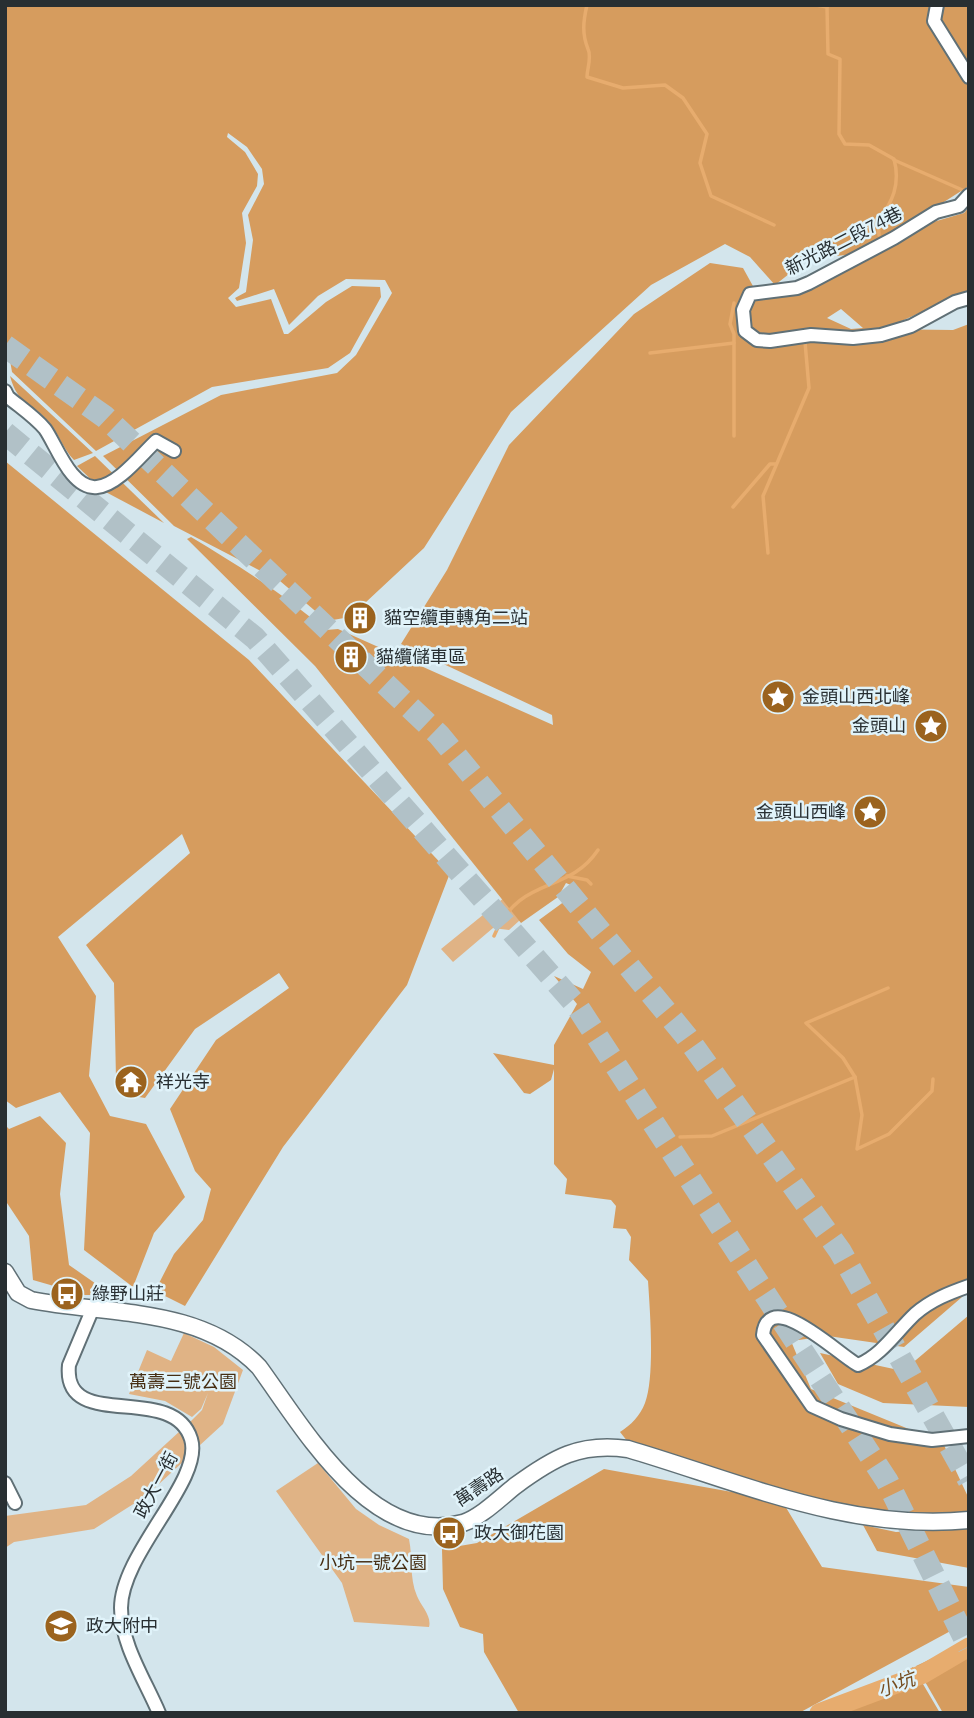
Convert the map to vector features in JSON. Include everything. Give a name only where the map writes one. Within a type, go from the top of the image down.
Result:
[{"type":"street","points":[[937,5],[934,21],[969,76]]},
{"type":"street","name":"新光路二段74巷","points":[[967,198],[959,206],[936,212],[894,238],[797,288],[750,295],[742,322],[745,331],[757,340],[770,341],[811,335],[869,337],[911,326],[955,302],[969,298]]},
{"type":"street","points":[[5,391],[8,397],[43,427],[63,464],[91,486],[97,487],[115,479],[156,441],[174,451]]},
{"type":"street","name":"萬壽路","points":[[5,1272],[13,1286],[25,1298],[169,1321],[223,1339],[243,1350],[345,1479],[376,1506],[404,1521],[437,1526],[465,1522],[544,1465],[577,1451],[601,1446],[628,1449],[831,1511],[898,1522],[969,1521]]},
{"type":"street","points":[[969,1286],[933,1301],[917,1313],[873,1359],[858,1366],[843,1358],[805,1326],[790,1320],[778,1317],[769,1319],[764,1326],[763,1335],[812,1406],[841,1419],[890,1434],[932,1440],[969,1436]]},
{"type":"street","name":"政大一街","points":[[93,1308],[69,1365],[68,1374],[74,1389],[94,1403],[154,1410],[173,1416],[188,1432],[193,1447],[187,1472],[131,1566],[121,1599],[125,1634],[159,1713]]},
{"type":"street","points":[[5,1483],[15,1503]]},
{"type":"green space","points":[[532,875],[561,883],[509,930],[493,928],[453,962],[441,949]]},
{"type":"green space","name":"萬壽三號公園","points":[[184,1333],[214,1347],[243,1370],[223,1424],[199,1446],[190,1422],[202,1410],[208,1393],[201,1409],[192,1417],[165,1401],[129,1394],[147,1350],[171,1361]]},
{"type":"green space","points":[[180,1431],[185,1443],[185,1460],[146,1496],[94,1529],[14,1542],[5,1548],[5,1516],[86,1505],[131,1476]]},
{"type":"green space","name":"小坑一號公園","points":[[318,1463],[356,1509],[379,1525],[409,1539],[415,1589],[428,1615],[429,1627],[354,1622],[342,1583],[276,1491]]},
{"type":"shaded area","points":[[5,5],[938,5],[941,20],[943,5],[969,5],[969,186],[864,253],[808,259],[775,285],[750,257],[725,244],[651,285],[511,412],[424,548],[350,617],[327,621],[280,581],[174,526],[103,456],[221,395],[337,373],[356,355],[392,293],[385,280],[346,279],[318,296],[289,325],[274,289],[237,301],[235,298],[246,292],[253,240],[248,215],[264,184],[262,169],[247,147],[228,133],[227,137],[245,152],[258,174],[257,186],[242,213],[246,243],[239,288],[228,298],[236,307],[271,299],[284,334],[288,334],[326,302],[352,286],[380,287],[381,297],[350,353],[328,368],[212,387],[96,451],[12,372],[5,331]]},
{"type":"shaded area","points":[[969,207],[969,291],[888,327],[872,329],[953,330],[969,324],[969,1291],[904,1347],[828,1336],[791,1341],[811,1389],[943,1443],[969,1499],[969,1515],[954,1517],[844,1510],[628,1442],[620,1432],[638,1416],[648,1392],[651,1344],[648,1281],[629,1260],[631,1237],[626,1229],[613,1228],[616,1206],[611,1200],[565,1194],[567,1179],[554,1164],[554,1069],[551,1080],[530,1094],[524,1093],[493,1053],[554,1065],[554,1045],[577,1004],[554,976],[583,989],[591,972],[568,954],[539,920],[565,901],[573,886],[566,883],[558,897],[521,923],[315,666],[187,539],[191,537],[244,570],[326,630],[338,629],[553,725],[552,715],[401,644],[447,570],[509,445],[634,314],[710,263],[743,268],[759,297],[842,268],[908,237],[923,225],[964,213]],"holes":[[[841,309],[863,328],[851,329],[827,318]]]},
{"type":"shaded area","points":[[10,376],[93,453],[74,460],[49,422],[17,393]]},
{"type":"shaded area","points":[[95,456],[164,523],[102,490],[77,466]]},
{"type":"shaded area","points":[[5,461],[249,660],[450,873],[407,985],[283,1147],[185,1306],[155,1291],[174,1254],[203,1220],[211,1189],[195,1171],[170,1109],[216,1040],[289,988],[279,973],[195,1029],[145,1098],[127,1095],[116,1079],[114,983],[86,945],[190,853],[182,834],[58,937],[96,996],[89,1076],[110,1116],[146,1124],[185,1197],[154,1233],[133,1287],[84,1250],[90,1133],[60,1092],[16,1108],[5,1100]]},
{"type":"shaded area","points":[[40,1116],[66,1143],[60,1194],[69,1265],[112,1295],[85,1295],[33,1280],[29,1236],[5,1200],[5,1125],[9,1129]]},
{"type":"shaded area","points":[[969,1315],[969,1407],[883,1403],[838,1384],[820,1353],[903,1371]]},
{"type":"shaded area","points":[[604,1469],[782,1501],[822,1567],[969,1587],[969,1621],[799,1713],[519,1713],[484,1652],[483,1634],[460,1627],[443,1589],[442,1549],[477,1543]]},
{"type":"shaded area","points":[[863,1525],[896,1532],[969,1527],[969,1568],[877,1551]]},
{"type":"shaded area","points":[[969,1641],[969,1713],[943,1713],[916,1666]]},
{"type":"shaded area","points":[[913,1667],[940,1713],[834,1713],[843,1708]]},
{"type":"waterway","points":[[587,5],[584,28],[590,56],[587,77],[623,88],[665,85],[683,98],[707,134],[700,163],[711,196],[774,225]]},
{"type":"waterway","points":[[816,5],[827,7]]},
{"type":"waterway","points":[[827,7],[828,54],[840,59],[839,134],[845,144],[869,145],[894,159],[896,185],[878,222],[879,235]]},
{"type":"waterway","points":[[894,160],[967,192]]},
{"type":"waterway","points":[[734,303],[730,324],[734,334],[734,436]]},
{"type":"waterway","points":[[768,553],[763,496],[809,388],[805,342]]},
{"type":"waterway","points":[[650,353],[734,343]]},
{"type":"waterway","points":[[733,507],[770,464],[776,464]]},
{"type":"waterway","points":[[494,936],[505,916],[517,903],[572,874],[586,864],[598,850]]},
{"type":"waterway","points":[[567,876],[587,880],[591,884]]},
{"type":"waterway","points":[[680,1137],[712,1136],[855,1077],[843,1058],[806,1023],[888,988]]},
{"type":"waterway","points":[[855,1077],[862,1115],[857,1149],[889,1134],[932,1091],[933,1079]]},
{"type":"waterway","name":"小坑","points":[[819,1713],[923,1674],[969,1647]]},
{"type":"tunnel","points":[[5,346],[105,417],[439,735],[686,1036],[840,1251],[969,1480]]},
{"type":"tunnel","points":[[5,433],[255,638],[577,1006],[887,1481],[969,1647]]},
{"type":"place","name":"貓空纜車轉角二站","points":[[360,618]]},
{"type":"place","name":"貓纜儲車區","points":[[351,657]]},
{"type":"place","name":"金頭山西北峰","points":[[778,697]]},
{"type":"place","name":"金頭山","points":[[931,726]]},
{"type":"place","name":"金頭山西峰","points":[[870,812]]},
{"type":"place","name":"祥光寺","points":[[131,1082]]},
{"type":"place","name":"綠野山莊","points":[[67,1294]]},
{"type":"place","name":"政大御花園","points":[[449,1533]]},
{"type":"place","name":"政大附中","points":[[61,1626]]}]
